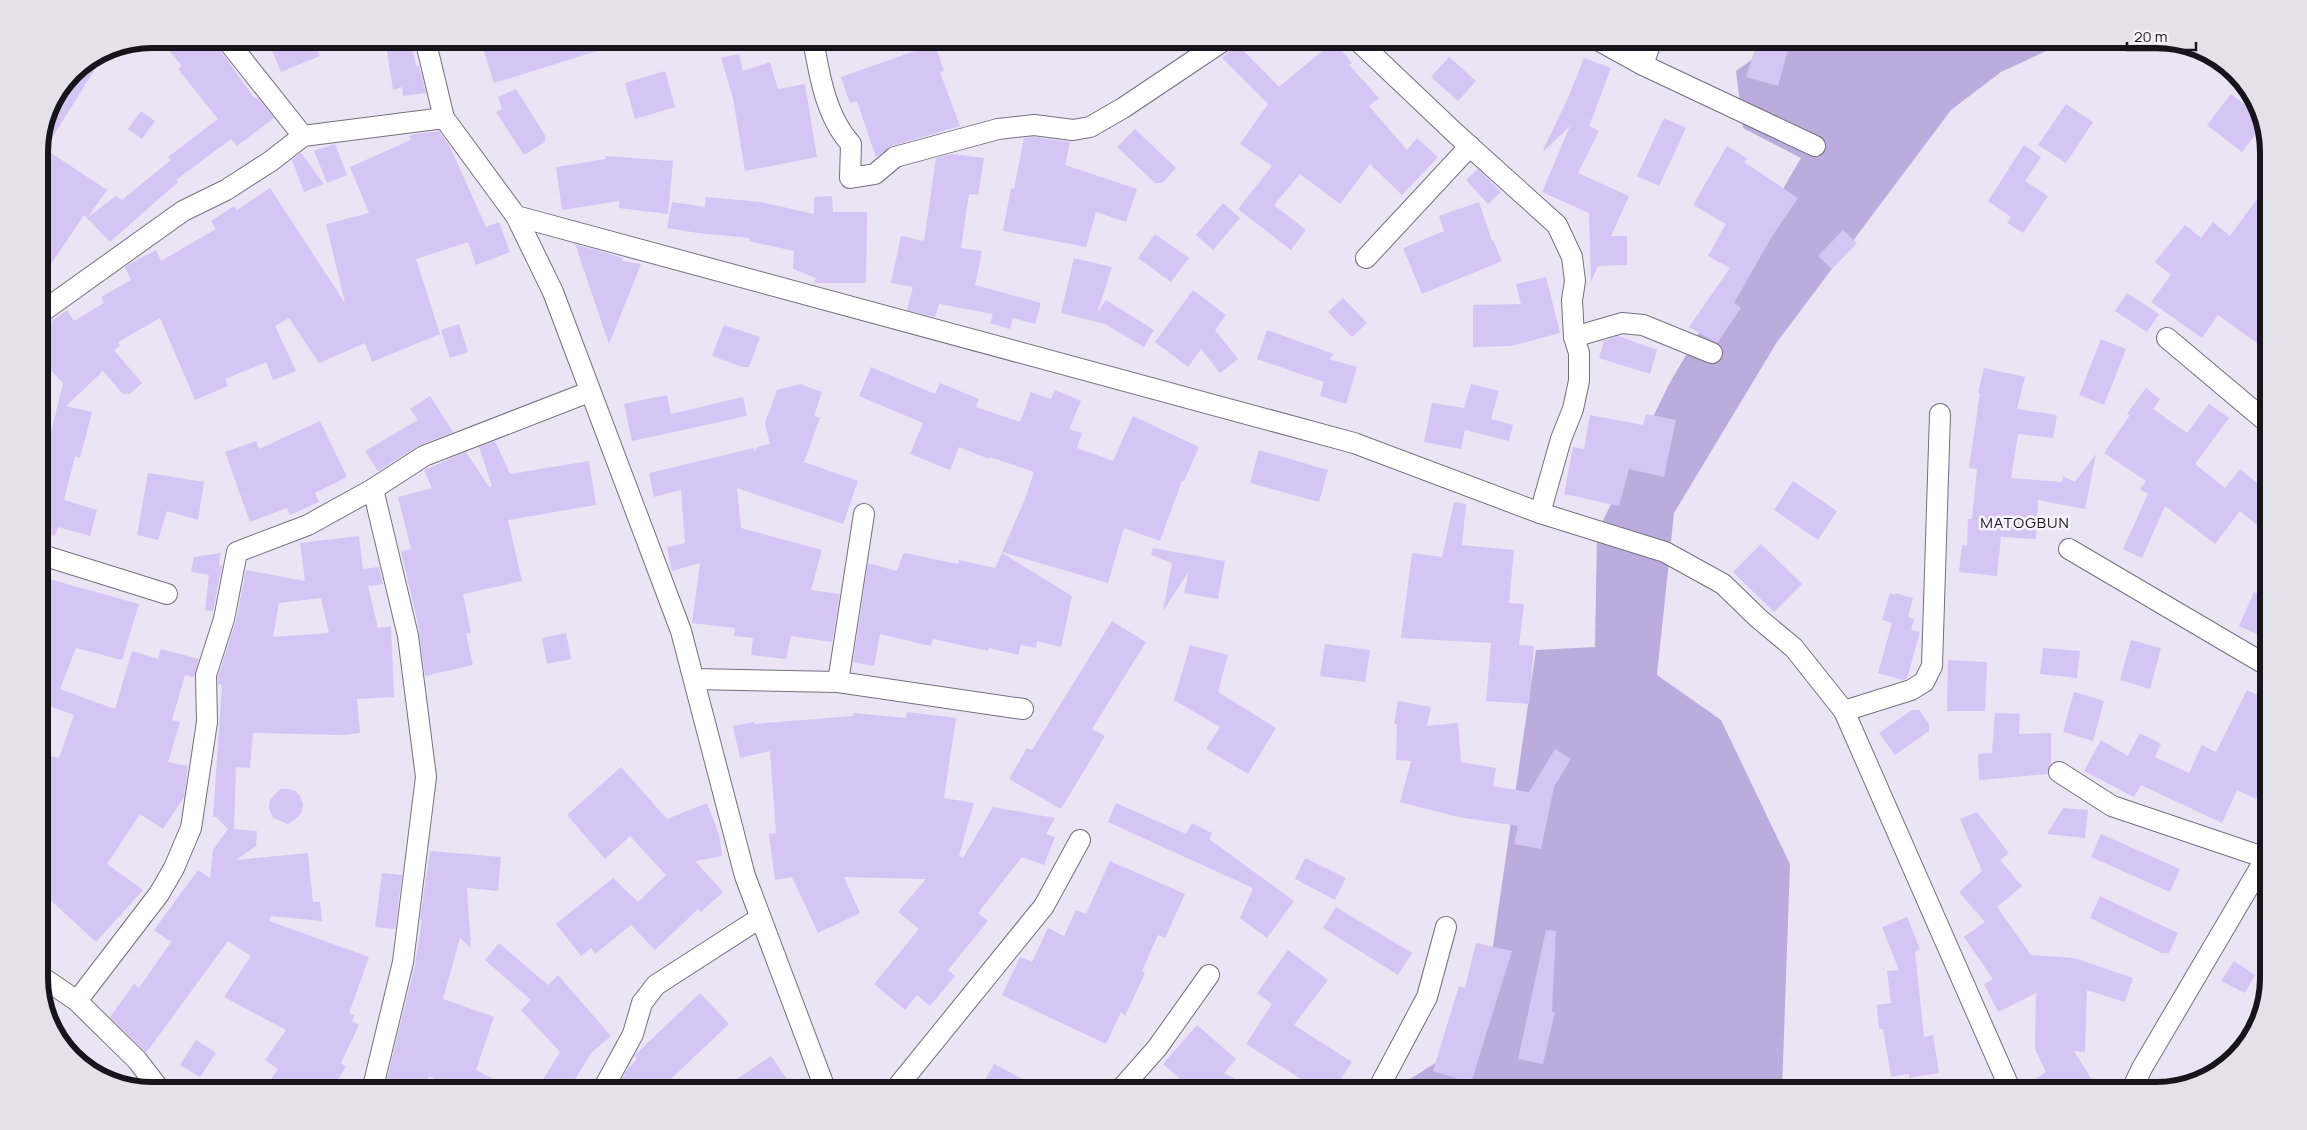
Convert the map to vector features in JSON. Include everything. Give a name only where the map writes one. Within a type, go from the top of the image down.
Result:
[{"type":"street","points":[[233,48],[303,136]]},
{"type":"street","points":[[427,48],[444,118],[516,216],[553,292],[589,392],[681,631],[745,876],[823,1082]]},
{"type":"street","points":[[814,48],[819,75],[839,132],[851,144],[850,178],[875,174],[895,157],[998,129],[1034,125],[1073,130],[1090,127],[1123,108],[1213,48]]},
{"type":"street","points":[[1366,48],[1557,225],[1572,257],[1575,281],[1572,300],[1574,337],[1579,353],[1579,381],[1573,409],[1561,439],[1540,513]]},
{"type":"street","points":[[1612,48],[1643,65],[1815,146]]},
{"type":"street","points":[[1643,65],[1649,48]]},
{"type":"street","points":[[48,308],[183,211],[226,190],[271,161],[303,136],[444,118]]},
{"type":"street","points":[[1366,258],[1470,146]]},
{"type":"street","points":[[516,216],[1354,443],[1540,513],[1665,552],[1723,584],[1758,618],[1794,648],[1844,711],[2007,1082]]},
{"type":"street","points":[[1574,337],[1622,324],[1643,325],[1712,353]]},
{"type":"street","points":[[2167,338],[2259,416]]},
{"type":"street","points":[[77,1001],[159,894],[174,868],[191,828],[207,722],[206,675],[224,620],[237,552],[308,525],[373,489],[424,456],[589,392]]},
{"type":"street","points":[[1844,711],[1911,690],[1924,682],[1932,666],[1940,414]]},
{"type":"street","points":[[373,489],[408,636],[426,777],[403,962],[374,1082]]},
{"type":"street","points":[[838,682],[864,514]]},
{"type":"street","points":[[2069,549],[2260,661]]},
{"type":"street","points":[[48,557],[168,594]]},
{"type":"street","points":[[694,678],[838,682],[1023,709]]},
{"type":"street","points":[[2059,772],[2112,806],[2260,854]]},
{"type":"street","points":[[901,1082],[1044,906],[1080,840]]},
{"type":"street","points":[[2136,1082],[2147,1059],[2260,868]]},
{"type":"street","points":[[607,1082],[633,1034],[642,1003],[656,985],[760,918]]},
{"type":"street","points":[[1382,1082],[1427,997],[1446,927]]},
{"type":"street","points":[[1127,1082],[1157,1048],[1209,975]]},
{"type":"street","points":[[48,980],[77,1001],[136,1060],[154,1082]]},
{"type":"shaded area","points":[[1768,48],[2053,48],[2001,72],[1951,110],[1777,342],[1674,513],[1657,675],[1721,720],[1790,864],[1782,1082],[1410,1082],[1410,1079],[1480,1035],[1536,650],[1595,647],[1597,533],[1668,386],[1801,158],[1743,128],[1736,71]]},
{"type":"building","points":[[167,48],[218,48],[254,98],[258,98],[274,118],[237,146],[231,139],[176,180],[178,182],[110,242],[84,215],[48,269],[48,151],[107,190],[87,218],[116,196],[122,200],[171,160],[168,157],[218,119],[178,69],[182,66]]},
{"type":"building","points":[[271,48],[317,48],[320,56],[281,72]]},
{"type":"building","points":[[386,48],[413,48],[416,66],[419,66],[426,93],[403,96],[402,87],[393,90]]},
{"type":"building","points":[[483,48],[607,48],[494,83]]},
{"type":"building","points":[[924,48],[936,48],[944,71],[940,72],[960,126],[892,146],[876,157],[857,101],[850,103],[841,77]]},
{"type":"building","points":[[1233,48],[1241,48],[1279,87],[1326,48],[1340,48],[1352,63],[1349,65],[1379,98],[1369,106],[1407,150],[1417,138],[1438,157],[1402,195],[1370,164],[1340,204],[1300,174],[1274,205],[1306,230],[1291,250],[1238,209],[1272,166],[1240,144],[1268,104],[1222,58]]},
{"type":"building","points":[[1755,48],[1789,48],[1778,86],[1746,77]]},
{"type":"building","points":[[739,54],[743,71],[770,62],[778,89],[805,84],[817,157],[745,171],[733,98],[721,58]]},
{"type":"building","points":[[1449,57],[1476,81],[1458,101],[1431,77]]},
{"type":"building","points":[[1584,58],[1611,68],[1589,126],[1599,131],[1578,173],[1629,196],[1611,236],[1627,236],[1627,265],[1598,266],[1591,282],[1589,213],[1542,192],[1570,126],[1543,150],[1568,98]]},
{"type":"building","points":[[100,61],[48,144],[51,124],[65,93],[83,73]]},
{"type":"building","points":[[665,71],[675,107],[635,119],[625,83]]},
{"type":"building","points":[[516,89],[545,135],[545,142],[524,155],[496,112],[502,109],[498,97]]},
{"type":"building","points":[[2231,94],[2251,109],[2258,131],[2242,152],[2207,125]]},
{"type":"building","points":[[2066,104],[2093,122],[2066,163],[2038,145]]},
{"type":"building","points":[[141,111],[155,121],[142,139],[128,129]]},
{"type":"building","points":[[1664,118],[1686,128],[1659,186],[1637,176]]},
{"type":"building","points":[[1135,129],[1176,168],[1162,183],[1155,183],[1117,147]]},
{"type":"building","points":[[439,131],[450,147],[486,227],[499,222],[510,252],[476,265],[468,242],[416,259],[440,334],[372,362],[365,343],[319,363],[289,318],[275,326],[296,371],[273,380],[266,362],[225,379],[228,386],[195,400],[160,318],[118,342],[120,346],[114,350],[142,383],[130,394],[123,394],[102,370],[66,406],[92,412],[80,458],[75,456],[64,500],[97,510],[90,536],[58,527],[55,536],[48,534],[48,445],[63,383],[48,367],[48,324],[67,310],[74,321],[104,303],[101,297],[131,280],[125,267],[156,250],[161,261],[216,229],[211,221],[234,206],[237,210],[270,188],[345,303],[326,224],[369,213],[350,167],[411,140],[409,136]]},
{"type":"building","points":[[1034,137],[1070,142],[1065,165],[1137,189],[1126,222],[1096,212],[1086,247],[1003,231],[1011,188],[1014,189],[1024,138]]},
{"type":"building","points":[[335,144],[347,175],[327,183],[314,151]]},
{"type":"building","points":[[2024,145],[2041,157],[2025,181],[2048,196],[2023,233],[2007,223],[2011,217],[1988,201]]},
{"type":"building","points":[[1727,146],[1747,158],[1744,162],[1798,198],[1771,238],[1734,303],[1741,308],[1717,343],[1689,327],[1730,268],[1708,256],[1726,224],[1693,205]]},
{"type":"building","points":[[301,153],[324,184],[304,192],[292,160]]},
{"type":"building","points":[[952,154],[984,158],[978,195],[969,194],[961,248],[982,251],[975,285],[1041,303],[1035,324],[1013,318],[1010,329],[990,323],[993,314],[939,304],[935,317],[907,310],[913,287],[891,283],[901,236],[924,241],[936,158]]},
{"type":"building","points":[[605,156],[673,161],[668,214],[619,208],[619,201],[562,210],[556,167],[606,159]]},
{"type":"building","points":[[1478,169],[1501,192],[1488,204],[1466,180]]},
{"type":"building","points":[[832,196],[833,212],[867,212],[866,283],[814,283],[816,278],[793,269],[794,251],[749,241],[750,238],[667,228],[672,202],[705,207],[706,197],[761,202],[814,214],[814,197]]},
{"type":"building","points":[[2259,196],[2259,345],[2218,315],[2202,338],[2151,302],[2171,275],[2155,262],[2185,225],[2201,238],[2213,222],[2230,236]]},
{"type":"building","points":[[1479,202],[1492,241],[1502,261],[1422,294],[1403,248],[1444,231],[1439,216]]},
{"type":"building","points":[[1223,203],[1240,218],[1213,250],[1196,235]]},
{"type":"building","points":[[1843,230],[1857,243],[1832,269],[1818,256]]},
{"type":"building","points":[[1155,234],[1189,258],[1171,282],[1138,258]]},
{"type":"building","points":[[575,244],[623,258],[622,261],[641,264],[609,344]]},
{"type":"building","points":[[1074,258],[1112,267],[1097,313],[1106,300],[1154,330],[1144,347],[1105,324],[1061,313]]},
{"type":"building","points":[[1546,277],[1560,333],[1511,346],[1473,347],[1473,305],[1521,304],[1516,284]]},
{"type":"building","points":[[1193,290],[1226,315],[1215,330],[1238,359],[1220,373],[1201,349],[1188,367],[1155,342]]},
{"type":"building","points":[[2127,293],[2159,314],[2147,332],[2115,311]]},
{"type":"building","points":[[1343,298],[1367,323],[1352,337],[1328,312]]},
{"type":"building","points":[[459,324],[468,352],[450,358],[441,330]]},
{"type":"building","points":[[724,325],[760,337],[749,367],[742,367],[712,356]]},
{"type":"building","points":[[1267,330],[1334,354],[1329,359],[1357,367],[1346,404],[1320,396],[1324,382],[1257,359]]},
{"type":"building","points":[[1618,336],[1657,350],[1650,374],[1599,358],[1604,341]]},
{"type":"building","points":[[2101,339],[2126,349],[2104,405],[2079,395]]},
{"type":"building","points":[[871,367],[935,394],[940,383],[979,399],[976,407],[1020,422],[1031,392],[1051,399],[1055,390],[1081,401],[1069,429],[1082,433],[1077,448],[1113,461],[1133,416],[1199,447],[1184,481],[1182,481],[1160,541],[1124,528],[1108,583],[1002,552],[1025,499],[1034,472],[990,457],[989,459],[959,447],[950,470],[910,454],[923,423],[859,396]]},
{"type":"building","points":[[1984,368],[2025,377],[2017,409],[2057,415],[2053,438],[2018,434],[2011,478],[2062,482],[2063,476],[2075,482],[2096,454],[2085,509],[2038,500],[2036,539],[2001,537],[1997,576],[1959,572],[1962,545],[1967,546],[1968,519],[1972,519],[1977,469],[1969,468],[1980,393],[1978,393]]},
{"type":"building","points":[[800,384],[822,392],[814,416],[820,418],[804,462],[858,481],[843,524],[737,488],[741,528],[822,550],[811,590],[840,594],[832,642],[791,636],[786,659],[751,655],[753,638],[734,636],[735,628],[692,623],[700,563],[672,571],[667,547],[685,543],[681,490],[654,497],[649,473],[754,448],[755,453],[757,447],[770,444],[765,423],[777,390]]},
{"type":"building","points":[[1471,384],[1499,391],[1491,419],[1513,425],[1509,441],[1465,430],[1461,449],[1424,442],[1432,403],[1464,408]]},
{"type":"building","points":[[2146,388],[2160,399],[2153,409],[2187,433],[2209,404],[2229,418],[2195,464],[2225,488],[2240,469],[2259,485],[2259,527],[2240,511],[2215,544],[2165,506],[2142,558],[2123,549],[2148,494],[2140,489],[2146,481],[2104,453],[2130,415],[2127,414]]},
{"type":"building","points":[[667,395],[671,414],[743,397],[747,416],[632,441],[624,404]]},
{"type":"building","points":[[430,396],[453,432],[418,446],[378,471],[365,451],[418,420],[410,409]]},
{"type":"building","points":[[1646,414],[1676,420],[1664,477],[1629,469],[1619,506],[1564,494],[1573,447],[1584,449],[1590,415],[1643,425]]},
{"type":"building","points":[[320,421],[347,477],[315,493],[319,502],[290,515],[287,508],[250,522],[225,452],[256,441],[259,449]]},
{"type":"building","points":[[495,441],[510,474],[589,461],[596,505],[508,520],[522,581],[463,594],[471,633],[466,634],[473,665],[425,676],[418,624],[401,551],[411,549],[398,497],[432,488],[424,470],[466,452],[489,487],[492,486],[479,447]]},
{"type":"building","points":[[1259,450],[1328,470],[1319,502],[1250,483]]},
{"type":"building","points":[[148,473],[204,482],[198,520],[167,511],[158,540],[137,535]]},
{"type":"building","points":[[1793,481],[1837,511],[1818,540],[1774,510]]},
{"type":"building","points":[[1454,502],[1466,504],[1462,545],[1514,550],[1509,603],[1524,604],[1519,645],[1534,646],[1529,704],[1486,701],[1491,643],[1401,638],[1412,553],[1442,557]]},
{"type":"building","points":[[359,536],[363,569],[379,567],[383,584],[368,586],[378,628],[391,626],[394,697],[357,699],[360,733],[344,735],[253,733],[250,768],[236,767],[234,829],[257,831],[256,846],[236,860],[308,853],[313,902],[320,902],[322,921],[271,916],[269,921],[369,957],[349,1013],[355,1015],[352,1021],[359,1025],[341,1063],[346,1067],[336,1082],[269,1082],[278,1069],[265,1060],[286,1030],[224,997],[251,956],[228,941],[146,1053],[110,1017],[134,984],[139,988],[171,942],[154,930],[198,870],[210,878],[213,850],[228,829],[216,817],[213,817],[222,685],[218,684],[218,677],[236,621],[246,570],[305,581],[300,543]],"holes":[[[321,598],[329,633],[273,637],[279,603]]]},
{"type":"building","points":[[1761,544],[1802,584],[1774,612],[1733,572]]},
{"type":"building","points":[[1153,548],[1225,561],[1218,599],[1184,593],[1189,571],[1163,611],[1172,563],[1151,555]]},
{"type":"building","points":[[221,553],[219,565],[222,566],[213,611],[205,610],[209,575],[191,572],[194,557]]},
{"type":"building","points":[[905,553],[958,564],[959,560],[995,568],[1002,553],[1072,596],[1061,647],[1037,641],[1036,648],[1021,645],[1018,655],[989,648],[988,651],[933,639],[931,646],[880,634],[874,666],[853,662],[868,563],[897,571]]},
{"type":"building","points":[[49,579],[139,604],[122,660],[76,648],[60,689],[115,709],[132,651],[158,659],[161,649],[199,659],[194,677],[185,675],[172,720],[180,722],[168,762],[188,766],[184,797],[163,829],[140,814],[107,864],[143,890],[96,942],[48,898],[51,893],[48,890],[48,755],[59,758],[74,715],[48,705]]},
{"type":"building","points":[[2254,592],[2260,595],[2260,635],[2239,626]]},
{"type":"building","points":[[1890,593],[1913,598],[1908,617],[1914,619],[1911,630],[1920,632],[1907,678],[1903,680],[1878,673],[1892,623],[1882,620]]},
{"type":"building","points":[[1112,621],[1146,642],[1092,729],[1105,736],[1061,809],[1009,779],[1027,748],[1032,750]]},
{"type":"building","points":[[566,633],[571,659],[547,664],[542,638]]},
{"type":"building","points":[[2131,640],[2161,648],[2150,689],[2120,680]]},
{"type":"building","points":[[1325,644],[1370,650],[1365,682],[1320,676]]},
{"type":"building","points":[[1190,645],[1228,655],[1218,692],[1276,728],[1248,774],[1206,749],[1220,727],[1174,700]]},
{"type":"building","points":[[2043,648],[2080,651],[2077,678],[2040,674]]},
{"type":"building","points":[[1948,660],[1987,662],[1985,711],[1947,711]]},
{"type":"building","points":[[2247,690],[2260,696],[2260,791],[2256,799],[2237,790],[2222,823],[2141,785],[2134,797],[2084,771],[2101,740],[2128,756],[2140,733],[2161,744],[2155,757],[2189,773],[2202,745],[2216,752]]},
{"type":"building","points":[[2074,692],[2104,701],[2093,741],[2063,732]]},
{"type":"building","points":[[1398,701],[1431,707],[1427,726],[1458,723],[1461,762],[1496,768],[1493,786],[1529,792],[1555,749],[1571,759],[1554,787],[1541,849],[1514,844],[1518,826],[1458,817],[1400,802],[1411,761],[1396,760],[1397,724],[1394,724]]},
{"type":"building","points":[[1912,710],[1919,710],[1929,724],[1929,731],[1895,755],[1879,733]]},
{"type":"building","points":[[907,712],[956,718],[944,798],[974,803],[959,856],[963,858],[993,807],[1055,818],[1046,834],[1055,837],[1044,865],[1022,857],[978,913],[988,921],[948,970],[955,976],[930,1006],[917,995],[905,1010],[874,984],[919,929],[898,912],[926,879],[844,877],[860,913],[818,933],[792,877],[775,880],[769,834],[776,833],[770,751],[740,758],[733,726],[754,722],[754,724],[853,716],[853,713],[906,718]]},
{"type":"building","points":[[1995,713],[2020,714],[2019,734],[2051,733],[2051,764],[2048,774],[1979,780],[1978,754],[1992,753]]},
{"type":"building","points":[[621,767],[667,819],[707,803],[719,835],[722,856],[695,861],[723,892],[701,912],[698,909],[655,950],[631,925],[595,954],[591,948],[581,956],[556,924],[613,878],[638,902],[666,875],[630,836],[605,859],[567,815]]},
{"type":"building","points":[[280,789],[295,791],[300,796],[303,804],[302,811],[298,817],[288,824],[273,818],[269,808],[270,800]]},
{"type":"building","points":[[1116,803],[1186,834],[1192,823],[1212,833],[1209,839],[1294,901],[1267,938],[1240,918],[1253,888],[1108,822]]},
{"type":"building","points":[[2063,808],[2088,810],[2085,838],[2047,834]]},
{"type":"building","points":[[1977,812],[2009,853],[2000,860],[2022,886],[1997,907],[2031,955],[2074,958],[2133,978],[2125,1002],[2087,990],[2085,1052],[2074,1051],[2093,1082],[2035,1082],[2034,1080],[2046,1072],[2035,1049],[2036,993],[1998,1012],[1984,984],[1993,979],[1964,937],[1985,922],[1959,892],[1982,871],[1960,819]]},
{"type":"building","points":[[2101,834],[2180,869],[2170,892],[2091,857]]},
{"type":"building","points":[[430,851],[501,857],[498,891],[467,888],[471,948],[460,938],[443,999],[494,1017],[476,1070],[499,1082],[441,1082],[429,1076],[427,1082],[386,1082],[415,965],[422,920],[420,919]]},
{"type":"building","points":[[1305,858],[1346,878],[1335,900],[1295,879]]},
{"type":"building","points":[[1110,861],[1185,894],[1165,938],[1158,935],[1142,971],[1145,973],[1125,1016],[1121,1012],[1106,1044],[1002,995],[1020,957],[1032,962],[1048,928],[1064,936],[1076,910],[1086,914]]},
{"type":"building","points":[[382,873],[402,875],[395,929],[375,927]]},
{"type":"building","points":[[2100,896],[2178,933],[2169,953],[2162,953],[2090,918]]},
{"type":"building","points":[[1336,907],[1412,953],[1398,975],[1323,928]]},
{"type":"building","points":[[1907,917],[1920,949],[1915,952],[1924,1037],[1933,1035],[1939,1073],[1909,1078],[1909,1074],[1891,1077],[1883,1029],[1879,1029],[1877,1005],[1891,1003],[1887,971],[1899,970],[1882,927]]},
{"type":"building","points":[[1546,930],[1556,931],[1552,1012],[1555,1012],[1543,1064],[1518,1059]]},
{"type":"building","points":[[499,943],[548,985],[558,975],[611,1036],[591,1053],[573,1082],[542,1082],[560,1052],[521,1010],[531,1000],[485,960]]},
{"type":"building","points":[[1476,943],[1512,951],[1471,1082],[1433,1071],[1459,986],[1465,988]]},
{"type":"building","points":[[1288,950],[1328,980],[1294,1025],[1352,1062],[1339,1082],[1306,1082],[1246,1044],[1272,1004],[1257,993]]},
{"type":"building","points":[[2234,961],[2255,975],[2245,993],[2221,981]]},
{"type":"building","points":[[700,993],[729,1024],[668,1082],[620,1082],[627,1070],[637,1059],[634,1056]]},
{"type":"building","points":[[1197,1025],[1236,1059],[1224,1073],[1241,1082],[1184,1082],[1163,1064]]},
{"type":"building","points":[[196,1040],[216,1053],[200,1077],[180,1065]]},
{"type":"building","points":[[771,1056],[789,1082],[732,1082]]},
{"type":"building","points":[[994,1064],[1029,1082],[984,1082]]},
{"type":"district","name":"MATOGBUN","points":[[2025,522]]}]
